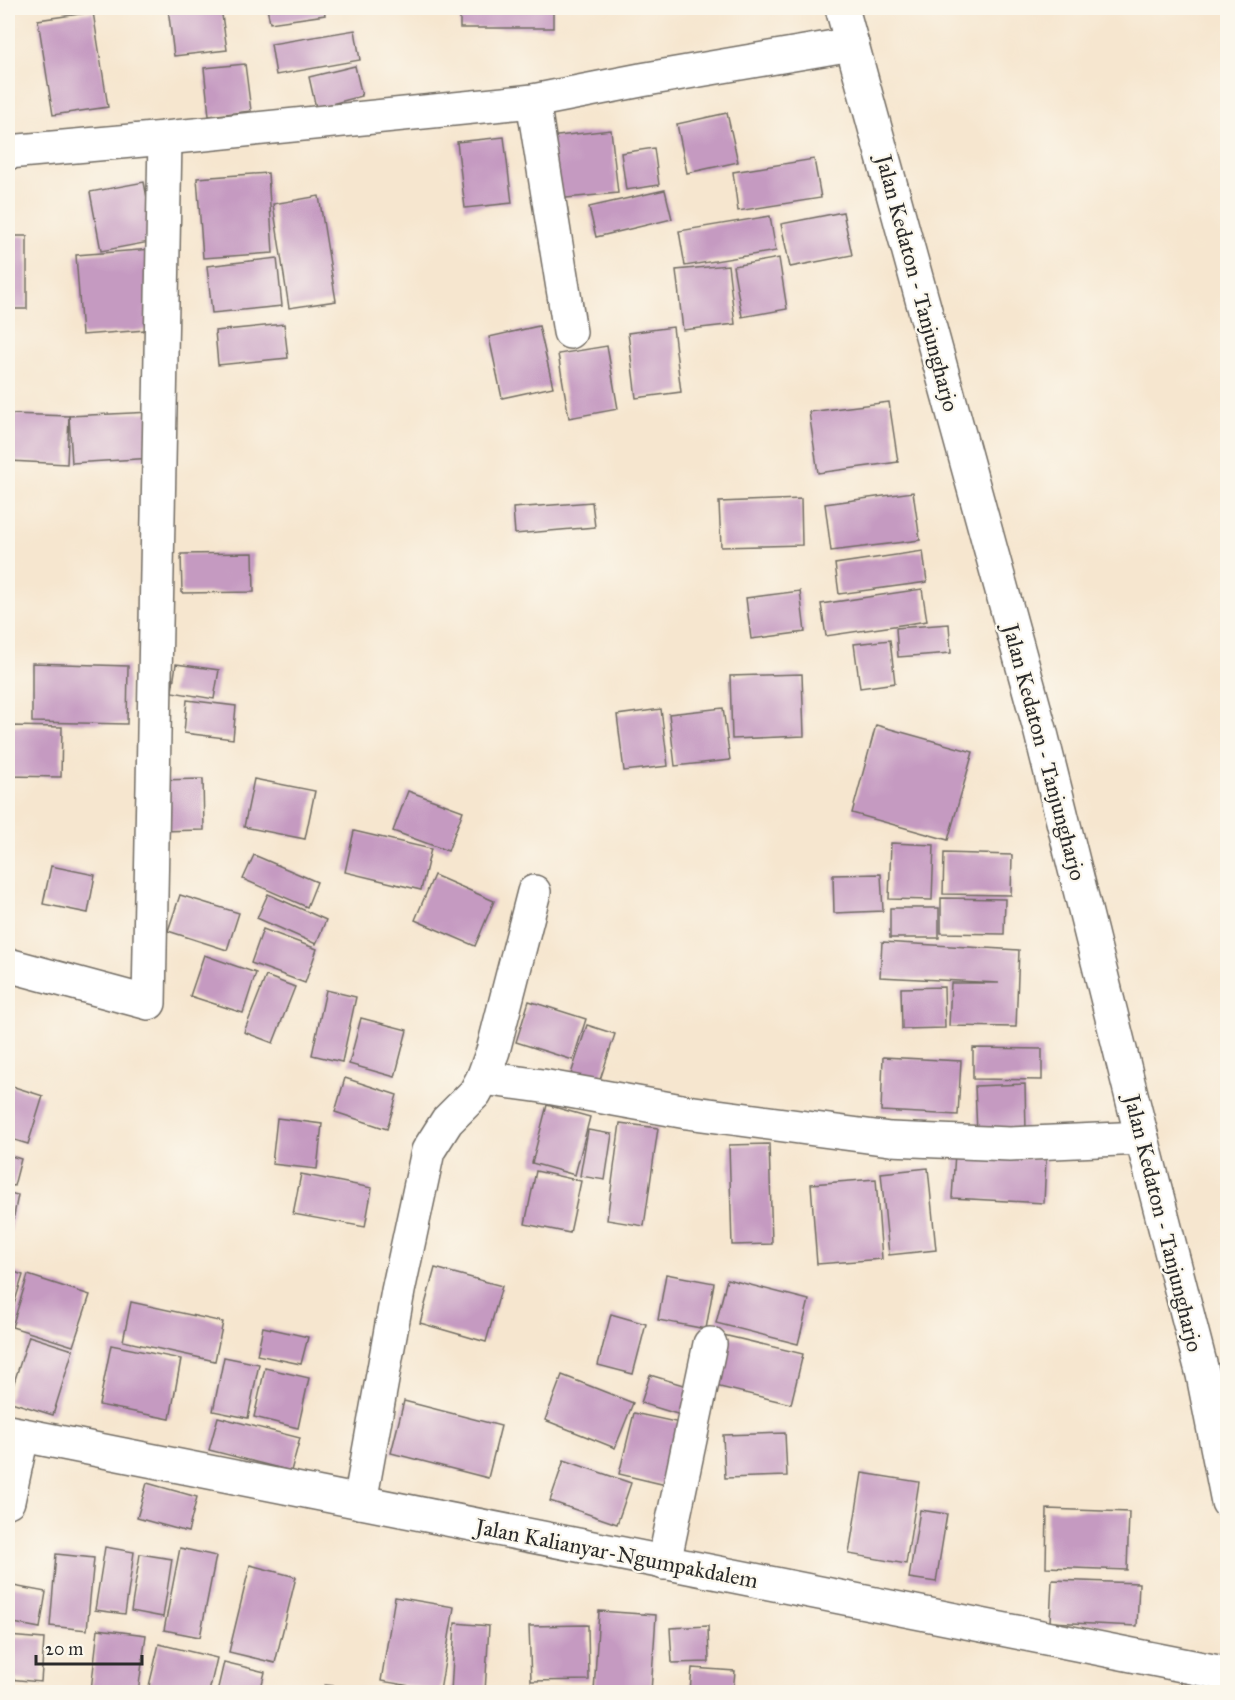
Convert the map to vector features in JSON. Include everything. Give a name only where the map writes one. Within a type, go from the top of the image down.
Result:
[{"type":"street","name":"Jalan Kedaton - Tanjungharjo","points":[[842,8],[1040,729],[1203,1375],[1227,1502]]},
{"type":"street","points":[[8,152],[533,101],[852,44]]},
{"type":"street","points":[[533,101],[570,332]]},
{"type":"street","points":[[8,965],[149,1003],[165,138]]},
{"type":"street","points":[[360,1502],[398,1291],[428,1151],[447,1121],[475,1093],[483,1078],[493,1051],[534,892]]},
{"type":"street","points":[[483,1078],[542,1086],[687,1112],[890,1139],[1010,1144],[1142,1138]]},
{"type":"street","points":[[664,1563],[710,1344]]},
{"type":"street","points":[[8,1500],[15,1445]]},
{"type":"street","name":"Jalan Kalianyar-Ngumpakdalem","points":[[15,1445],[360,1502],[1227,1674]]},
{"type":"building","points":[[168,8],[221,8],[227,50],[174,56]]},
{"type":"building","points":[[267,8],[324,8],[325,15],[270,23]]},
{"type":"building","points":[[460,8],[553,8],[553,28],[460,28]]},
{"type":"building","points":[[93,12],[108,107],[53,115],[38,20]]},
{"type":"building","points":[[355,30],[360,60],[276,75],[271,44]]},
{"type":"building","points":[[245,64],[251,111],[209,116],[204,68]]},
{"type":"building","points":[[355,66],[362,96],[316,108],[309,77]]},
{"type":"building","points":[[727,113],[738,162],[687,173],[677,124]]},
{"type":"building","points":[[611,130],[618,193],[556,199],[549,137]]},
{"type":"building","points":[[504,137],[512,203],[465,208],[457,142]]},
{"type":"building","points":[[654,148],[659,185],[626,190],[621,153]]},
{"type":"building","points":[[814,159],[821,198],[738,211],[733,172]]},
{"type":"building","points":[[268,173],[273,253],[203,258],[197,178]]},
{"type":"building","points":[[144,182],[155,241],[101,251],[90,192]]},
{"type":"building","points":[[665,190],[672,219],[596,237],[589,207]]},
{"type":"building","points":[[319,196],[336,301],[289,308],[273,204]]},
{"type":"building","points":[[843,212],[852,255],[790,267],[781,224]]},
{"type":"building","points":[[770,216],[776,251],[685,266],[679,231]]},
{"type":"building","points":[[8,236],[27,236],[27,309],[8,309]]},
{"type":"building","points":[[152,249],[158,329],[82,335],[76,255]]},
{"type":"building","points":[[277,258],[282,306],[212,313],[207,266]]},
{"type":"building","points":[[779,258],[787,309],[742,317],[733,266]]},
{"type":"building","points":[[728,265],[735,324],[683,330],[676,270]]},
{"type":"building","points":[[284,324],[288,358],[218,365],[215,331]]},
{"type":"building","points":[[539,326],[553,387],[502,398],[489,337]]},
{"type":"building","points":[[673,327],[681,392],[636,398],[628,333]]},
{"type":"building","points":[[607,346],[618,409],[569,418],[558,354]]},
{"type":"building","points":[[889,402],[898,462],[818,473],[809,412]]},
{"type":"building","points":[[152,412],[154,458],[72,463],[69,416]]},
{"type":"building","points":[[11,414],[69,416],[67,464],[10,461]]},
{"type":"building","points":[[913,492],[920,540],[831,551],[825,504]]},
{"type":"building","points":[[801,499],[802,545],[721,547],[719,502]]},
{"type":"building","points":[[592,502],[595,527],[515,534],[513,508]]},
{"type":"building","points":[[923,551],[927,582],[839,594],[835,564]]},
{"type":"building","points":[[253,553],[254,592],[182,593],[181,554]]},
{"type":"building","points":[[922,589],[927,621],[826,636],[821,604]]},
{"type":"building","points":[[800,591],[805,632],[751,639],[746,598]]},
{"type":"building","points":[[949,624],[951,653],[898,657],[896,628]]},
{"type":"building","points":[[890,640],[895,683],[860,688],[854,644]]},
{"type":"building","points":[[32,663],[128,666],[127,724],[32,722]]},
{"type":"building","points":[[176,664],[219,670],[214,699],[172,692]]},
{"type":"building","points":[[802,674],[804,736],[732,739],[730,676]]},
{"type":"building","points":[[187,700],[236,706],[233,739],[184,733]]},
{"type":"building","points":[[723,708],[730,760],[675,766],[669,714]]},
{"type":"building","points":[[661,709],[668,766],[624,771],[617,715]]},
{"type":"building","points":[[876,725],[973,752],[948,840],[852,813]]},
{"type":"building","points":[[8,726],[62,727],[61,777],[8,776]]},
{"type":"building","points":[[203,779],[204,830],[158,831],[156,780]]},
{"type":"building","points":[[254,779],[315,791],[305,839],[244,827]]},
{"type":"building","points":[[408,791],[463,811],[448,851],[393,831]]},
{"type":"building","points":[[354,831],[431,849],[421,890],[345,872]]},
{"type":"building","points":[[891,843],[934,845],[932,900],[889,899]]},
{"type":"building","points":[[944,853],[1012,855],[1011,895],[943,894]]},
{"type":"building","points":[[254,855],[317,882],[307,907],[243,879]]},
{"type":"building","points":[[51,866],[95,875],[88,913],[43,904]]},
{"type":"building","points":[[881,874],[883,911],[834,913],[833,875]]},
{"type":"building","points":[[434,875],[494,901],[475,946],[415,920]]},
{"type":"building","points":[[268,894],[326,920],[316,944],[257,918]]},
{"type":"building","points":[[180,895],[239,913],[227,950],[168,931]]},
{"type":"building","points":[[941,898],[1005,899],[1004,934],[941,933]]},
{"type":"building","points":[[890,908],[939,908],[939,938],[890,938]]},
{"type":"building","points":[[263,929],[317,949],[305,983],[251,963]]},
{"type":"building","points":[[882,942],[1019,950],[1016,1027],[949,1026],[951,983],[999,983],[880,977]]},
{"type":"building","points":[[204,955],[256,973],[243,1013],[190,996]]},
{"type":"building","points":[[266,976],[295,987],[273,1043],[244,1032]]},
{"type":"building","points":[[944,987],[945,1028],[902,1029],[901,988]]},
{"type":"building","points":[[326,990],[356,997],[342,1062],[312,1055]]},
{"type":"building","points":[[529,1001],[586,1019],[573,1060],[516,1042]]},
{"type":"building","points":[[361,1018],[407,1030],[395,1077],[349,1064]]},
{"type":"building","points":[[587,1025],[615,1034],[599,1083],[571,1074]]},
{"type":"building","points":[[973,1048],[1042,1049],[1042,1080],[973,1079]]},
{"type":"building","points":[[883,1057],[961,1061],[958,1115],[881,1111]]},
{"type":"building","points":[[345,1078],[397,1095],[387,1129],[335,1112]]},
{"type":"building","points":[[1025,1084],[1026,1132],[977,1133],[975,1086]]},
{"type":"building","points":[[8,1085],[43,1096],[28,1144],[8,1138]]},
{"type":"building","points":[[547,1105],[590,1117],[575,1175],[532,1163]]},
{"type":"building","points":[[277,1118],[322,1124],[317,1169],[272,1164]]},
{"type":"building","points":[[620,1123],[658,1128],[644,1226],[607,1220]]},
{"type":"building","points":[[588,1130],[612,1134],[605,1180],[580,1176]]},
{"type":"building","points":[[769,1144],[772,1244],[732,1245],[729,1145]]},
{"type":"building","points":[[955,1153],[1046,1159],[1044,1203],[952,1198]]},
{"type":"building","points":[[8,1155],[21,1159],[14,1186],[8,1185]]},
{"type":"building","points":[[928,1168],[936,1250],[889,1255],[881,1173]]},
{"type":"building","points":[[536,1171],[581,1181],[570,1233],[525,1224]]},
{"type":"building","points":[[301,1174],[372,1188],[365,1227],[293,1214]]},
{"type":"building","points":[[876,1179],[882,1259],[817,1264],[811,1184]]},
{"type":"building","points":[[8,1193],[18,1195],[11,1231],[8,1230]]},
{"type":"building","points":[[435,1268],[502,1286],[486,1342],[420,1323]]},
{"type":"building","points":[[8,1270],[23,1275],[8,1324]]},
{"type":"building","points":[[666,1274],[714,1283],[706,1329],[658,1320]]},
{"type":"building","points":[[28,1275],[90,1295],[73,1346],[12,1327]]},
{"type":"building","points":[[727,1279],[809,1300],[798,1344],[716,1323]]},
{"type":"building","points":[[131,1302],[223,1322],[215,1361],[123,1341]]},
{"type":"building","points":[[611,1314],[646,1324],[633,1374],[598,1365]]},
{"type":"building","points":[[263,1327],[308,1337],[301,1364],[257,1355]]},
{"type":"building","points":[[715,1333],[803,1354],[791,1404],[703,1383]]},
{"type":"building","points":[[29,1336],[73,1350],[53,1415],[8,1401]]},
{"type":"building","points":[[111,1345],[181,1359],[170,1419],[99,1405]]},
{"type":"building","points":[[224,1357],[259,1364],[248,1418],[213,1411]]},
{"type":"building","points":[[265,1368],[309,1378],[298,1428],[254,1417]]},
{"type":"building","points":[[562,1375],[633,1403],[615,1448],[545,1420]]},
{"type":"building","points":[[650,1375],[693,1388],[684,1416],[641,1403]]},
{"type":"building","points":[[404,1401],[501,1426],[488,1478],[391,1453]]},
{"type":"building","points":[[634,1413],[680,1423],[666,1485],[619,1474]]},
{"type":"building","points":[[218,1417],[300,1438],[291,1471],[209,1450]]},
{"type":"building","points":[[785,1433],[787,1476],[725,1478],[723,1435]]},
{"type":"building","points":[[564,1460],[631,1483],[617,1524],[550,1501]]},
{"type":"building","points":[[862,1473],[919,1482],[906,1564],[849,1554]]},
{"type":"building","points":[[147,1483],[197,1497],[188,1532],[137,1518]]},
{"type":"building","points":[[1047,1509],[1129,1512],[1127,1570],[1046,1567]]},
{"type":"building","points":[[920,1510],[947,1514],[936,1582],[909,1578]]},
{"type":"building","points":[[105,1547],[134,1552],[125,1614],[95,1610]]},
{"type":"building","points":[[180,1548],[216,1556],[200,1637],[164,1630]]},
{"type":"building","points":[[56,1554],[94,1558],[87,1630],[50,1626]]},
{"type":"building","points":[[140,1554],[172,1559],[163,1617],[131,1611]]},
{"type":"building","points":[[250,1565],[296,1577],[275,1663],[229,1652]]},
{"type":"building","points":[[1052,1580],[1139,1583],[1137,1626],[1050,1622]]},
{"type":"building","points":[[8,1585],[46,1592],[40,1628],[8,1622]]},
{"type":"building","points":[[395,1597],[454,1607],[440,1691],[381,1681]]},
{"type":"building","points":[[599,1611],[656,1615],[651,1692],[594,1692]]},
{"type":"building","points":[[455,1623],[489,1626],[485,1692],[451,1692]]},
{"type":"building","points":[[588,1625],[589,1680],[531,1681],[529,1626]]},
{"type":"building","points":[[708,1626],[709,1662],[672,1663],[670,1628]]},
{"type":"building","points":[[98,1629],[146,1635],[138,1692],[91,1690]]},
{"type":"building","points":[[8,1636],[44,1639],[41,1682],[8,1679]]},
{"type":"building","points":[[159,1644],[217,1658],[209,1692],[175,1692],[149,1686]]},
{"type":"building","points":[[224,1662],[265,1672],[260,1692],[217,1692]]},
{"type":"building","points":[[692,1668],[735,1671],[733,1692],[690,1692]]},
{"type":"building","points":[[325,1685],[366,1689],[365,1692],[325,1692]]}]
